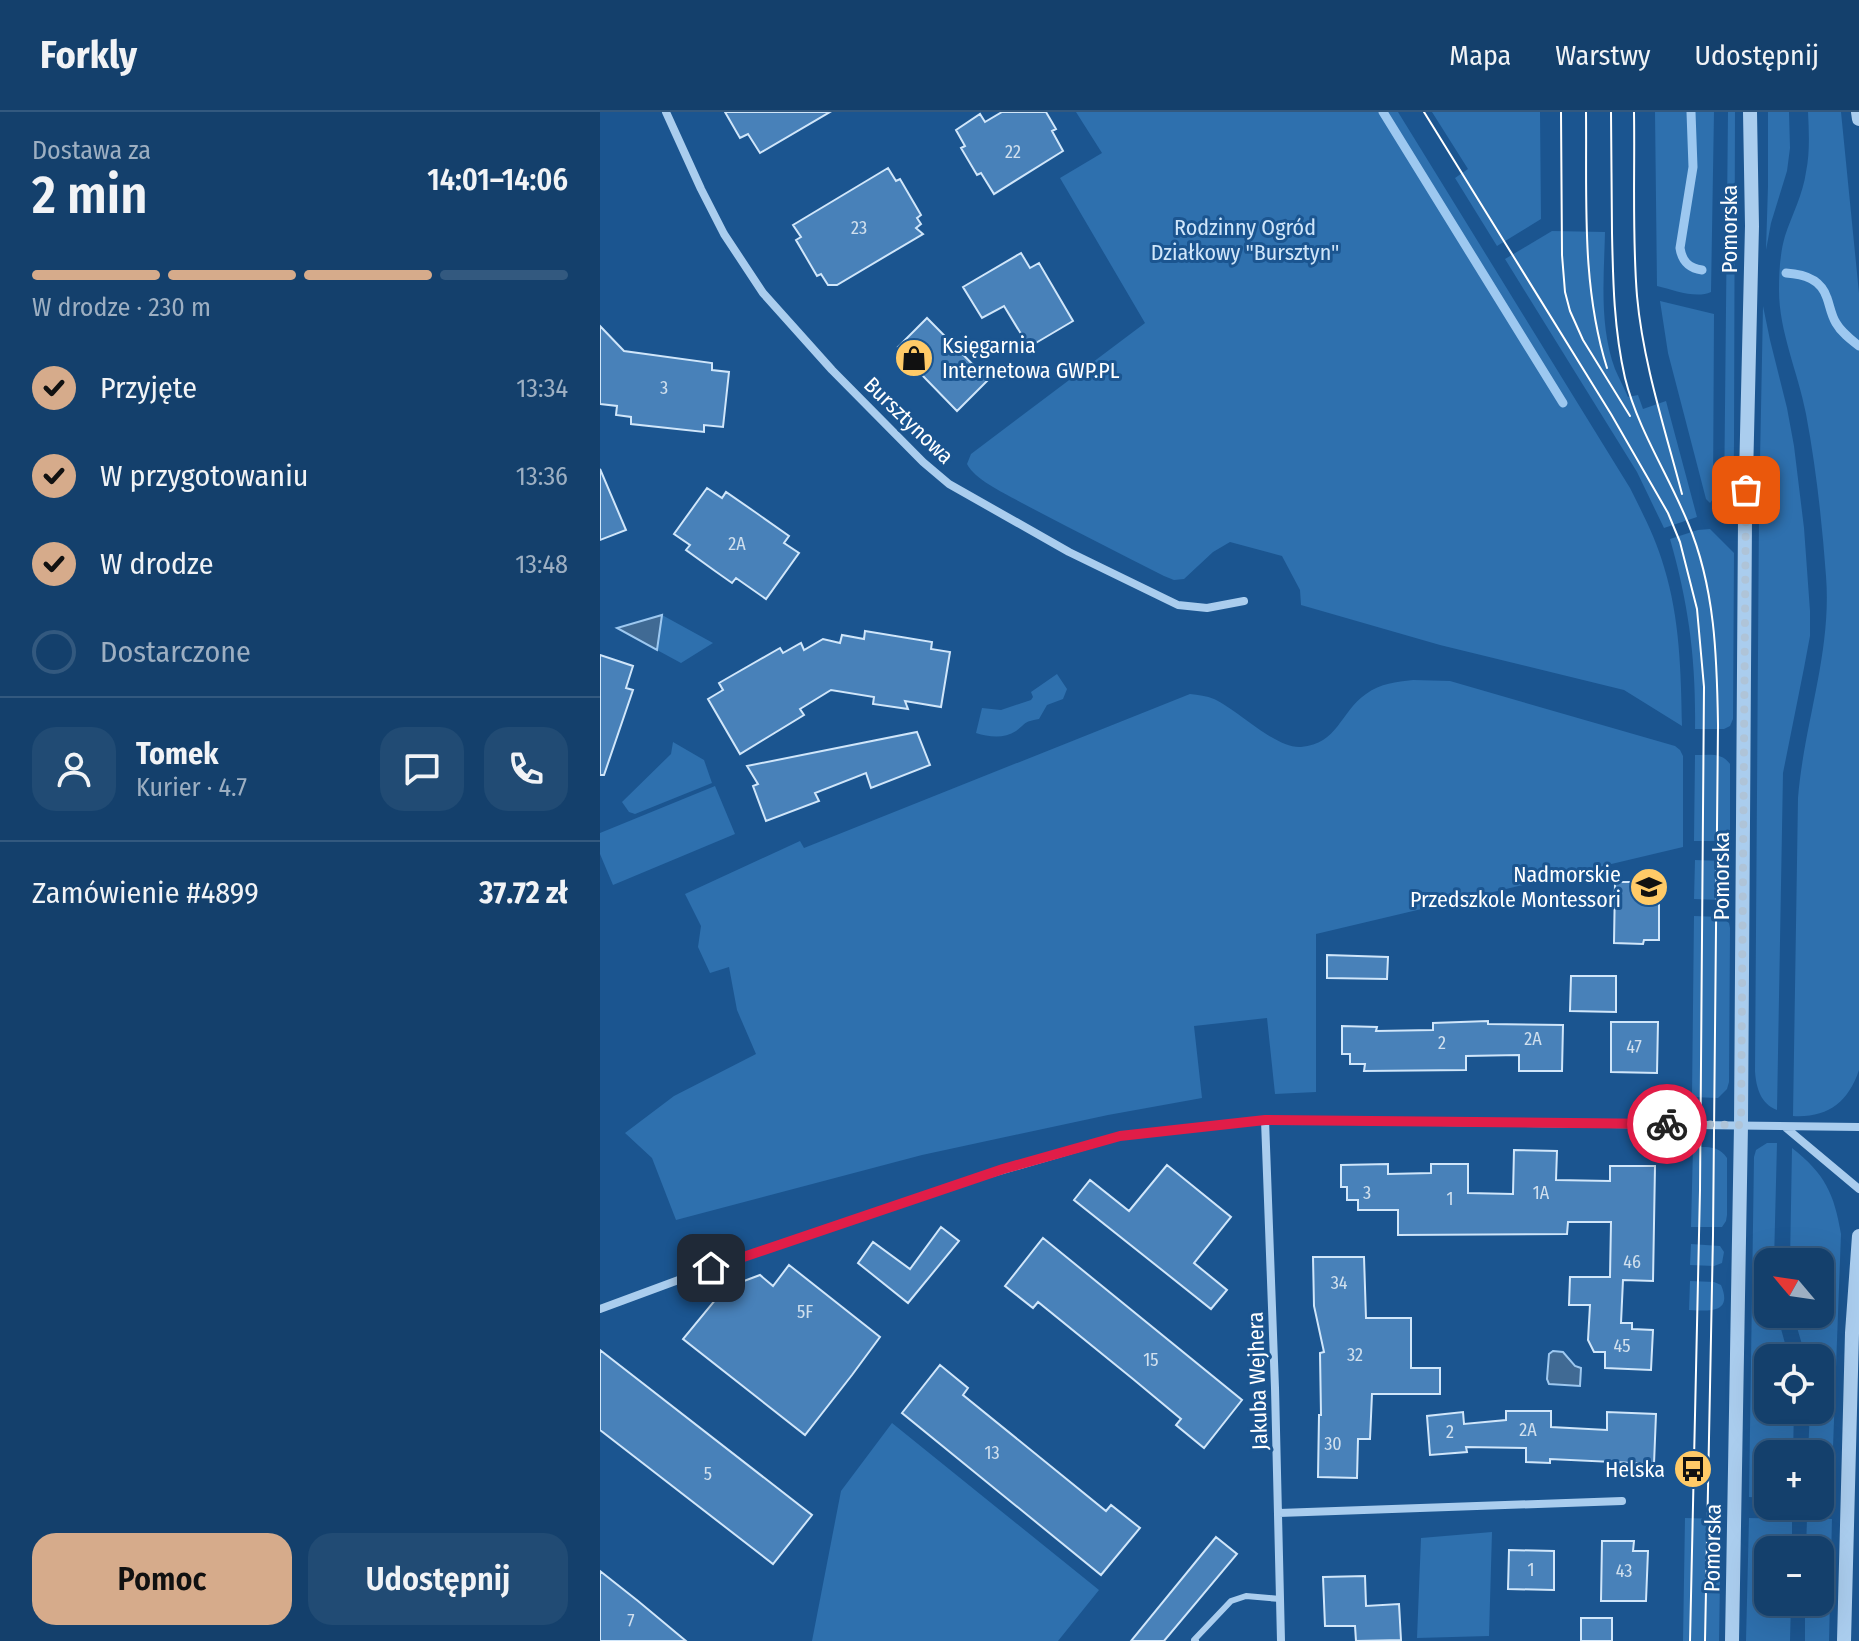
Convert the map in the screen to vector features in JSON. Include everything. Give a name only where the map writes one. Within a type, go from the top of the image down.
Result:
[{"type":"street","name":"Bursztynowa","points":[[666,112],[724,234],[763,293],[832,370],[949,484],[1069,552],[1178,605],[1207,608],[1244,601]]},
{"type":"street","name":"Pomorska","points":[[1732,1641],[1741,1125],[1745,534],[1752,226],[1750,112]]},
{"type":"street","points":[[1858,112],[1859,119]]},
{"type":"street","points":[[600,1309],[807,1234],[1018,1165],[1120,1136],[1265,1120],[1859,1127]]},
{"type":"street","name":"Jakuba Wejhera","points":[[1265,1120],[1281,1641]]},
{"type":"street","points":[[1785,1127],[1859,1189]]},
{"type":"street","points":[[1844,1641],[1852,1333],[1859,1236]]},
{"type":"street","points":[[1279,1513],[1622,1501]]},
{"type":"lane","points":[[1196,1641],[1231,1601],[1246,1596],[1280,1599]]},
{"type":"green space","name":"Rodzinny Ogród Działkowy \"Bursztyn\"","points":[[1076,112],[1398,112],[1630,488],[1649,527],[1664,567],[1673,606],[1680,666],[1682,726],[1624,690],[1440,645],[1301,605],[1300,590],[1282,556],[1230,542],[1213,552],[1184,579],[1174,580],[1008,495],[971,470],[967,464],[971,454],[1145,323],[1060,178],[1102,153]]},
{"type":"green space","points":[[1432,112],[1540,112],[1541,219],[1497,246],[1455,178],[1468,169]]},
{"type":"green space","points":[[1655,112],[1714,112],[1711,292],[1705,294],[1657,286]]},
{"type":"green space","points":[[1728,112],[1735,112],[1733,506],[1724,506]]},
{"type":"green space","points":[[1768,112],[1789,112],[1790,148],[1766,250],[1768,186]]},
{"type":"green space","points":[[1808,112],[1841,112],[1859,293],[1859,1070],[1849,1091],[1835,1106],[1816,1114],[1793,1116],[1798,798],[1827,604],[1823,535],[1813,454],[1803,398],[1782,321],[1779,283],[1783,242],[1807,165]]},
{"type":"green space","points":[[1552,231],[1605,232],[1605,318],[1615,369],[1628,397],[1638,395],[1643,409],[1666,401],[1697,517],[1664,528],[1637,472],[1505,259]]},
{"type":"green space","points":[[1660,301],[1714,314],[1713,499],[1710,503],[1706,499],[1668,353]]},
{"type":"green space","points":[[1763,306],[1794,446],[1810,611],[1810,636],[1783,773],[1777,1110],[1760,1095],[1755,1071]]},
{"type":"green space","points":[[1710,529],[1734,553],[1733,719],[1730,726],[1724,729],[1695,729],[1690,633],[1670,539]]},
{"type":"green space","points":[[662,615],[713,643],[681,663],[657,650]]},
{"type":"green space","points":[[1057,674],[1067,689],[1063,699],[1047,705],[1039,719],[1007,735],[976,733],[982,708],[1001,710],[1031,700],[1031,692]]},
{"type":"green space","points":[[1413,680],[1450,681],[1675,746],[1683,756],[1683,847],[1316,934],[1316,1092],[1275,1094],[1267,1018],[1194,1026],[1202,1098],[922,1155],[676,1220],[652,1158],[625,1133],[674,1096],[756,1054],[737,1010],[729,967],[710,973],[698,947],[701,926],[685,894],[800,841],[804,848],[1190,694],[1214,699],[1269,736],[1301,747],[1313,745],[1331,734],[1357,701],[1377,687]]},
{"type":"green space","points":[[673,742],[704,760],[712,783],[635,814],[629,812],[622,802],[671,754]]},
{"type":"green space","points":[[1695,755],[1719,756],[1730,764],[1730,834],[1725,841],[1694,841]]},
{"type":"green space","points":[[715,786],[735,834],[613,885],[600,854],[600,833]]},
{"type":"green space","points":[[1695,860],[1728,864],[1729,890],[1725,898],[1694,899]]},
{"type":"green space","points":[[1694,916],[1721,917],[1730,928],[1729,1082],[1718,1098],[1692,1097]]},
{"type":"green space","points":[[1767,1143],[1777,1143],[1774,1248],[1754,1248],[1754,1328],[1781,1328],[1785,1344],[1754,1344],[1754,1424],[1794,1424],[1793,1440],[1754,1440],[1754,1497],[1749,1497],[1754,1157],[1756,1150]]},
{"type":"green space","points":[[1693,1147],[1716,1149],[1727,1158],[1727,1215],[1722,1227],[1691,1227]]},
{"type":"green space","points":[[1792,1148],[1813,1167],[1826,1185],[1841,1234],[1834,1421],[1834,1344],[1802,1344],[1797,1328],[1834,1328],[1834,1248],[1790,1248]]},
{"type":"green space","points":[[1691,1244],[1720,1246],[1724,1252],[1722,1263],[1714,1266],[1690,1265]]},
{"type":"green space","points":[[1690,1281],[1721,1285],[1724,1301],[1721,1306],[1711,1310],[1689,1310]]},
{"type":"green space","points":[[892,1423],[1099,1590],[1058,1641],[812,1641],[841,1491]]},
{"type":"green space","points":[[1809,1424],[1834,1424],[1833,1440],[1809,1440]]},
{"type":"green space","points":[[1685,1518],[1721,1519],[1719,1641],[1683,1641]]},
{"type":"green space","points":[[1749,1518],[1792,1520],[1792,1536],[1754,1536],[1754,1616],[1791,1616],[1790,1641],[1746,1641]]},
{"type":"green space","points":[[1807,1520],[1832,1520],[1832,1536],[1806,1536]]},
{"type":"green space","points":[[1492,1532],[1489,1636],[1417,1638],[1421,1538]]},
{"type":"green space","points":[[1805,1616],[1830,1616],[1829,1641],[1805,1641]]},
{"type":"shaded area","points":[[662,615],[657,650],[617,628]]},
{"type":"shaded area","points":[[1553,1351],[1563,1352],[1575,1366],[1581,1368],[1580,1386],[1549,1384],[1549,1354]]},
{"type":"building","points":[[725,112],[830,112],[760,153],[748,134],[740,138]]},
{"type":"building","points":[[1002,112],[1046,112],[1063,151],[994,194],[981,173],[977,175],[961,148],[965,146],[956,130],[980,114],[985,122]]},
{"type":"building","points":[[888,168],[896,181],[900,179],[921,215],[917,218],[921,224],[916,228],[923,234],[837,285],[828,285],[821,274],[817,276],[796,240],[801,237],[793,225]]},
{"type":"building","points":[[1021,253],[1030,268],[1039,263],[1073,321],[1029,347],[1004,306],[982,318],[963,287]]},
{"type":"building","points":[[927,318],[988,380],[957,411],[898,347]]},
{"type":"building","points":[[600,326],[624,351],[712,363],[712,370],[729,372],[723,427],[704,425],[704,432],[631,424],[631,417],[616,415],[617,406],[600,404]]},
{"type":"building","points":[[600,469],[626,530],[600,540]]},
{"type":"building","points":[[707,488],[722,498],[726,492],[789,536],[784,543],[799,553],[766,599],[736,578],[732,583],[715,571],[686,550],[690,545],[674,534]]},
{"type":"building","points":[[865,631],[932,642],[931,649],[950,652],[941,707],[905,701],[908,709],[873,704],[874,697],[831,690],[800,709],[804,715],[740,754],[708,699],[723,690],[719,683],[780,648],[783,653],[801,643],[804,650],[823,639],[840,643],[842,635],[864,639]]},
{"type":"building","points":[[600,655],[633,666],[626,688],[633,690],[604,775],[600,775]]},
{"type":"building","points":[[917,732],[930,765],[871,788],[866,773],[815,793],[819,801],[766,821],[753,786],[758,784],[747,766]]},
{"type":"building","points":[[1615,882],[1659,882],[1659,940],[1644,940],[1643,944],[1614,943]]},
{"type":"building","points":[[1327,955],[1388,957],[1387,979],[1327,978]]},
{"type":"building","points":[[1571,976],[1616,976],[1616,1012],[1570,1011]]},
{"type":"building","points":[[1488,1021],[1488,1024],[1563,1025],[1562,1071],[1519,1071],[1519,1055],[1466,1056],[1466,1070],[1364,1071],[1365,1064],[1350,1064],[1350,1054],[1342,1054],[1342,1026],[1377,1027],[1376,1031],[1433,1030],[1433,1023]]},
{"type":"building","points":[[1611,1022],[1658,1022],[1657,1073],[1611,1072]]},
{"type":"building","points":[[1514,1150],[1557,1151],[1556,1180],[1610,1181],[1610,1166],[1655,1166],[1653,1281],[1623,1280],[1621,1323],[1632,1323],[1632,1329],[1653,1330],[1651,1370],[1605,1368],[1605,1352],[1594,1352],[1588,1340],[1590,1305],[1569,1305],[1570,1277],[1610,1277],[1611,1222],[1568,1222],[1567,1234],[1398,1235],[1398,1210],[1358,1210],[1358,1200],[1347,1200],[1347,1187],[1341,1187],[1341,1165],[1388,1164],[1388,1174],[1431,1173],[1431,1164],[1468,1164],[1468,1193],[1513,1194]]},
{"type":"building","points":[[1167,1165],[1231,1217],[1194,1263],[1227,1290],[1211,1309],[1074,1200],[1090,1180],[1129,1211]]},
{"type":"building","points":[[941,1227],[959,1241],[908,1303],[858,1263],[873,1242],[910,1269]]},
{"type":"building","points":[[1043,1238],[1242,1400],[1204,1448],[1176,1425],[1181,1419],[1133,1379],[1038,1302],[1033,1308],[1005,1286]]},
{"type":"building","points":[[1313,1257],[1364,1257],[1366,1318],[1411,1318],[1411,1368],[1440,1368],[1440,1394],[1372,1394],[1370,1439],[1358,1439],[1357,1478],[1318,1477],[1320,1353],[1324,1352],[1314,1306]]},
{"type":"building","points":[[789,1265],[880,1337],[805,1435],[683,1339],[725,1288],[760,1275],[773,1286]]},
{"type":"building","points":[[600,1350],[812,1515],[773,1564],[600,1430]]},
{"type":"building","points":[[940,1365],[968,1388],[963,1395],[1106,1511],[1111,1505],[1140,1528],[1101,1575],[902,1413]]},
{"type":"building","points":[[1506,1411],[1551,1411],[1551,1427],[1607,1430],[1607,1412],[1656,1414],[1654,1464],[1550,1459],[1550,1463],[1526,1462],[1526,1448],[1466,1447],[1467,1452],[1430,1455],[1427,1416],[1463,1412],[1464,1424],[1506,1420]]},
{"type":"building","points":[[1216,1537],[1237,1554],[1164,1641],[1131,1641]]},
{"type":"building","points":[[1602,1541],[1634,1541],[1633,1551],[1648,1551],[1646,1601],[1601,1601]]},
{"type":"building","points":[[1509,1550],[1554,1551],[1554,1590],[1508,1589]]},
{"type":"building","points":[[600,1571],[638,1601],[686,1641],[600,1641]]},
{"type":"building","points":[[1365,1576],[1366,1606],[1399,1604],[1401,1640],[1356,1641],[1355,1626],[1325,1626],[1323,1577]]},
{"type":"building","points":[[1581,1618],[1612,1618],[1612,1641],[1581,1641]]},
{"type":"waterway","points":[[1383,112],[1563,403]]},
{"type":"waterway","points":[[1691,112],[1693,167],[1680,248],[1686,263],[1702,270]]},
{"type":"waterway","points":[[1786,273],[1805,276],[1821,286],[1838,326],[1859,346]]},
{"type":"tram line","points":[[1424,112],[1611,414],[1668,513],[1680,542],[1697,609],[1704,687],[1700,1190],[1690,1641]]},
{"type":"tram line","points":[[1561,112],[1565,292],[1583,340],[1630,416]]},
{"type":"tram line","points":[[1586,112],[1589,273],[1607,368]]},
{"type":"tram line","points":[[1611,112],[1614,288],[1621,360],[1638,416],[1697,547],[1709,597],[1715,648],[1718,725],[1713,1235],[1705,1641]]},
{"type":"tram line","points":[[1634,112],[1635,250],[1640,321],[1655,396],[1682,494]]},
{"type":"way so far","points":[[1667,1124],[1741,1125],[1746,490]]},
{"type":"place","name":"Księgarnia Internetowa GWP.PL","points":[[914,358]]},
{"type":"place","name":"Nadmorskie Przedszkole Montessori","points":[[1649,887]]},
{"type":"place","name":"Helska","points":[[1693,1469]]},
{"type":"route","points":[[711,1268],[1003,1169],[1120,1136],[1265,1120],[1667,1124]]}]
